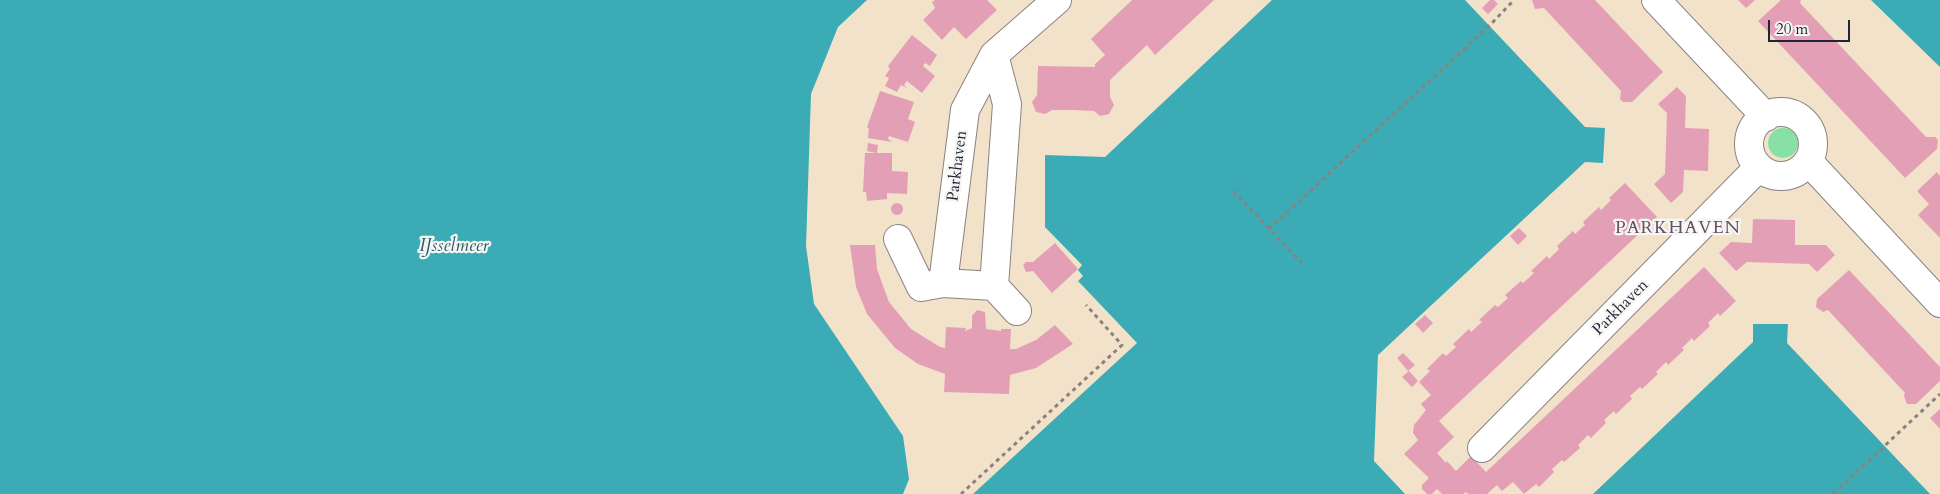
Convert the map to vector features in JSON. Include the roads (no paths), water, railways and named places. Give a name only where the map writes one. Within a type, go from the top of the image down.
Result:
[{"type":"street","name":"Parkhaven","points":[[944,283],[965,110],[994,56],[1057,0]]},
{"type":"street","points":[[1656,0],[1766,116]]},
{"type":"street","points":[[994,56],[1007,104],[994,286]]},
{"type":"street","points":[[1776,113],[1786,113],[1804,122],[1813,141],[1813,152],[1808,161],[1794,174],[1785,176],[1776,176],[1759,167],[1753,159],[1750,140],[1753,131],[1766,116],[1776,113]]},
{"type":"street","points":[[1808,161],[1940,302]]},
{"type":"street","name":"Parkhaven","points":[[1482,448],[1759,167]]},
{"type":"street","points":[[898,239],[921,287],[944,283],[994,286],[1016,311]]},
{"type":"water","name":"IJsselmeer","points":[[0,0],[867,0],[838,27],[811,94],[806,246],[814,304],[903,436],[909,479],[903,494],[0,494]]},
{"type":"water","points":[[1272,0],[1465,0],[1585,127],[1605,128],[1603,163],[1585,162],[1378,355],[1374,461],[1405,494],[973,494],[1137,343],[1078,281],[1083,276],[1078,270],[1082,265],[1045,227],[1045,155],[1105,157]]},
{"type":"water","points":[[1871,0],[1940,0],[1940,67]]},
{"type":"water","points":[[1753,324],[1788,324],[1787,343],[1930,494],[1593,494],[1753,342]]},
{"type":"district","name":"PARKHAVEN","points":[[1678,229]]}]
